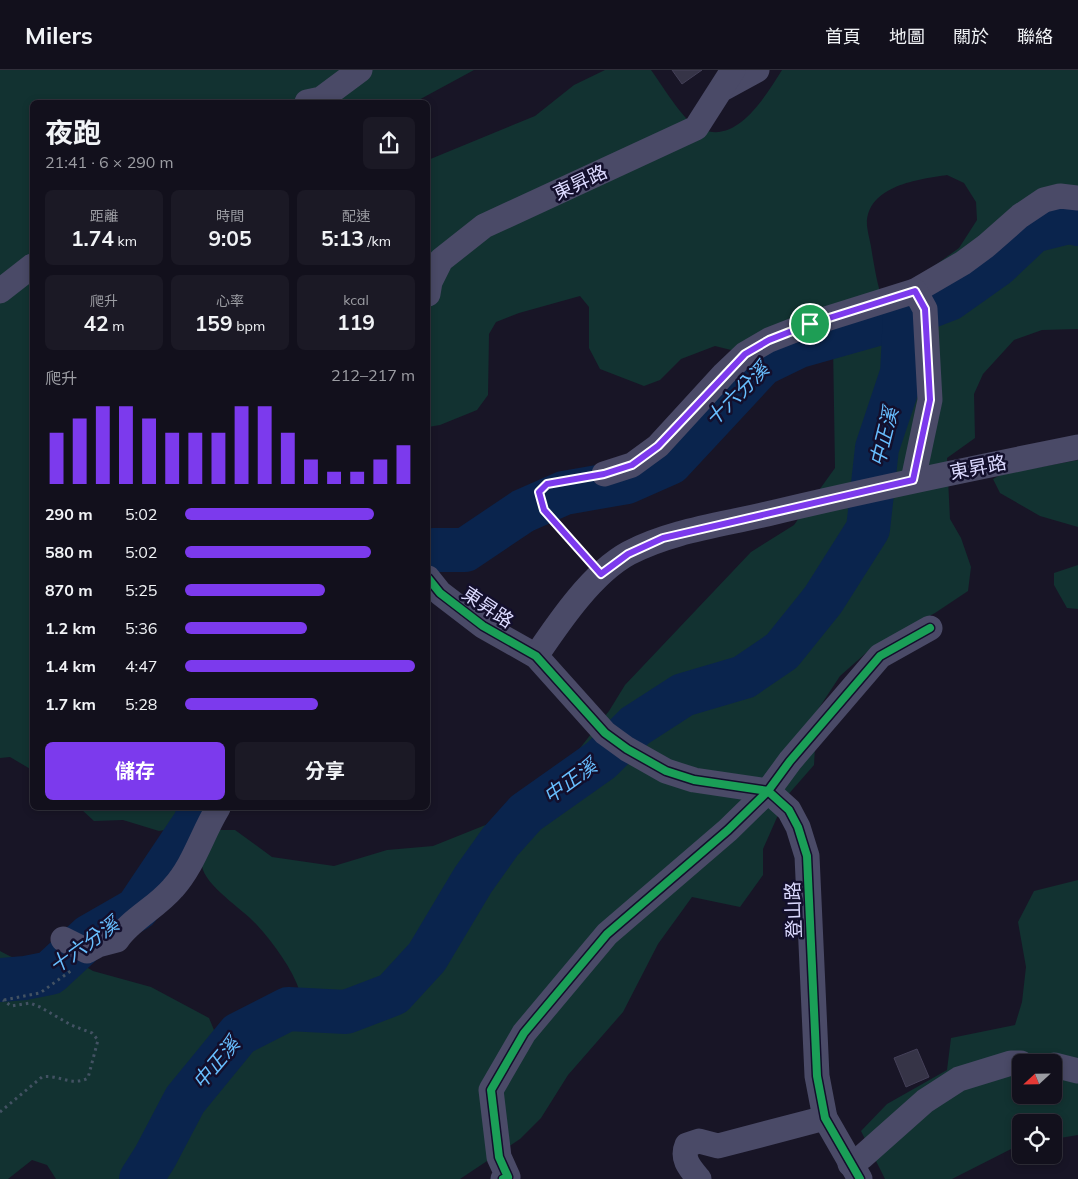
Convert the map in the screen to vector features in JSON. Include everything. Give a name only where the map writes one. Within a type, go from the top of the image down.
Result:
[{"type":"street","points":[[316,100],[321,99],[360,70]]},
{"type":"street","points":[[728,79],[757,70]]},
{"type":"street","name":"東昇路","points":[[430,282],[441,260],[484,226],[696,128],[728,79]]},
{"type":"street","points":[[604,474],[632,465],[658,446],[745,354],[769,340],[810,324],[915,291],[963,263],[986,246],[1020,216],[1044,200],[1060,196],[1078,198]]},
{"type":"street","points":[[0,290],[30,268]]},
{"type":"street","points":[[913,480],[930,400],[925,309],[915,291]]},
{"type":"street","name":"東昇路","points":[[601,574],[628,554],[663,538],[913,480],[1078,447]]},
{"type":"street","points":[[601,574],[557,625],[536,656],[605,733],[627,749],[666,771],[694,780],[768,791]]},
{"type":"street","name":"東昇路","points":[[430,580],[440,593],[483,626],[536,656]]},
{"type":"street","points":[[507,1178],[499,1157],[491,1090],[524,1033],[607,934],[728,830],[768,791],[790,761],[880,656],[930,628]]},
{"type":"street","name":"登山路","points":[[768,791],[789,810],[798,827],[807,856],[817,1076],[825,1118],[855,1172]]},
{"type":"street","points":[[63,939],[87,951],[98,945],[117,940],[124,929],[153,909],[173,888],[186,871],[217,810]]},
{"type":"street","points":[[855,1172],[862,1157],[925,1101],[958,1079],[1012,1063]]},
{"type":"street","points":[[1062,1067],[1078,1071]]},
{"type":"street","points":[[699,1179],[686,1164],[684,1152],[688,1145],[699,1141],[718,1146],[825,1118]]},
{"type":"path","points":[[601,574],[544,510],[539,492],[547,484],[604,474]]},
{"type":"path","points":[[0,1112],[42,1077],[48,1076],[73,1082],[88,1078],[98,1040],[92,1033],[71,1025],[30,1003],[11,1006],[3,1000],[40,994],[78,966],[87,951]]},
{"type":"green space","points":[[0,70],[474,70],[419,100],[30,100],[30,769],[10,757],[0,758]]},
{"type":"green space","points":[[605,70],[651,70],[690,122],[705,130],[719,132],[732,128],[744,120],[765,95],[782,70],[1078,70],[1078,329],[1042,330],[1014,340],[983,374],[974,394],[975,438],[947,458],[950,519],[961,538],[971,567],[968,591],[935,613],[875,645],[840,676],[817,711],[814,765],[786,797],[763,849],[763,875],[740,907],[692,897],[658,944],[623,1012],[568,1075],[541,1118],[520,1139],[460,1179],[56,1179],[47,1165],[32,1160],[8,1179],[0,1179],[0,951],[17,959],[30,962],[59,951],[93,971],[151,987],[209,1018],[219,1042],[249,1008],[286,1002],[300,992],[287,965],[270,940],[251,919],[217,890],[205,874],[202,866],[203,856],[207,846],[220,830],[235,830],[272,857],[334,866],[387,850],[433,846],[488,824],[566,766],[609,711],[625,685],[751,552],[794,525],[835,468],[833,344],[747,354],[715,346],[681,359],[660,380],[644,386],[600,369],[589,348],[589,307],[580,296],[519,313],[496,322],[489,334],[488,395],[477,410],[440,425],[430,427],[430,159],[535,116],[574,85]],"holes":[[[947,175],[964,183],[976,202],[977,220],[959,248],[930,269],[887,312],[881,296],[867,226],[869,212],[875,202],[884,193],[909,182]]]},
{"type":"green space","points":[[1078,460],[1078,527],[1040,516],[1000,493],[993,479],[1002,474]]},
{"type":"green space","points":[[1078,565],[1078,609],[1067,608],[1054,585],[1054,573]]},
{"type":"green space","points":[[82,810],[182,810],[171,829],[159,831],[123,820],[94,821]]},
{"type":"green space","points":[[1078,880],[1078,1135],[1062,1138],[1062,1114],[1012,1114],[1012,1149],[952,1179],[885,1179],[861,1131],[887,1104],[947,1070],[951,1038],[1015,1025],[1022,1002],[1026,967],[1018,922],[1034,891]]},
{"type":"building","points":[[672,70],[702,70],[682,84]]},
{"type":"building","points":[[917,1049],[929,1077],[906,1087],[894,1058]]},
{"type":"waterway","name":"十六分溪","points":[[430,552],[433,550],[465,550],[523,511],[564,493],[627,482],[670,463],[762,364],[799,346],[905,316],[949,299],[997,265],[1033,231],[1069,222],[1078,224]]},
{"type":"waterway","name":"中正溪","points":[[141,1179],[155,1157],[185,1100],[239,1034],[288,1009],[346,1012],[393,994],[427,957],[473,880],[500,842],[526,813],[601,760],[635,726],[683,695],[744,677],[782,651],[823,600],[868,529],[877,448],[902,373],[905,316]]},
{"type":"waterway","name":"十六分溪","points":[[0,980],[50,973],[90,936],[137,909],[194,824],[200,810]]},
{"type":"cycle path","points":[[430,580],[440,593],[483,626],[536,656],[605,733],[627,749],[666,771],[694,780],[768,791],[789,810],[798,827],[807,856],[817,1076],[825,1118],[860,1179]]},
{"type":"cycle path","points":[[503,1179],[508,1177],[499,1157],[491,1090],[524,1033],[607,934],[728,830],[768,791],[790,761],[880,656],[930,628]]},
{"type":"route","points":[[915,291],[925,309],[930,400],[913,480],[663,538],[628,554],[601,574],[544,510],[539,492],[547,484],[604,474],[632,465],[658,446],[694,409],[724,374],[745,354],[769,340],[810,324],[915,291]]}]
